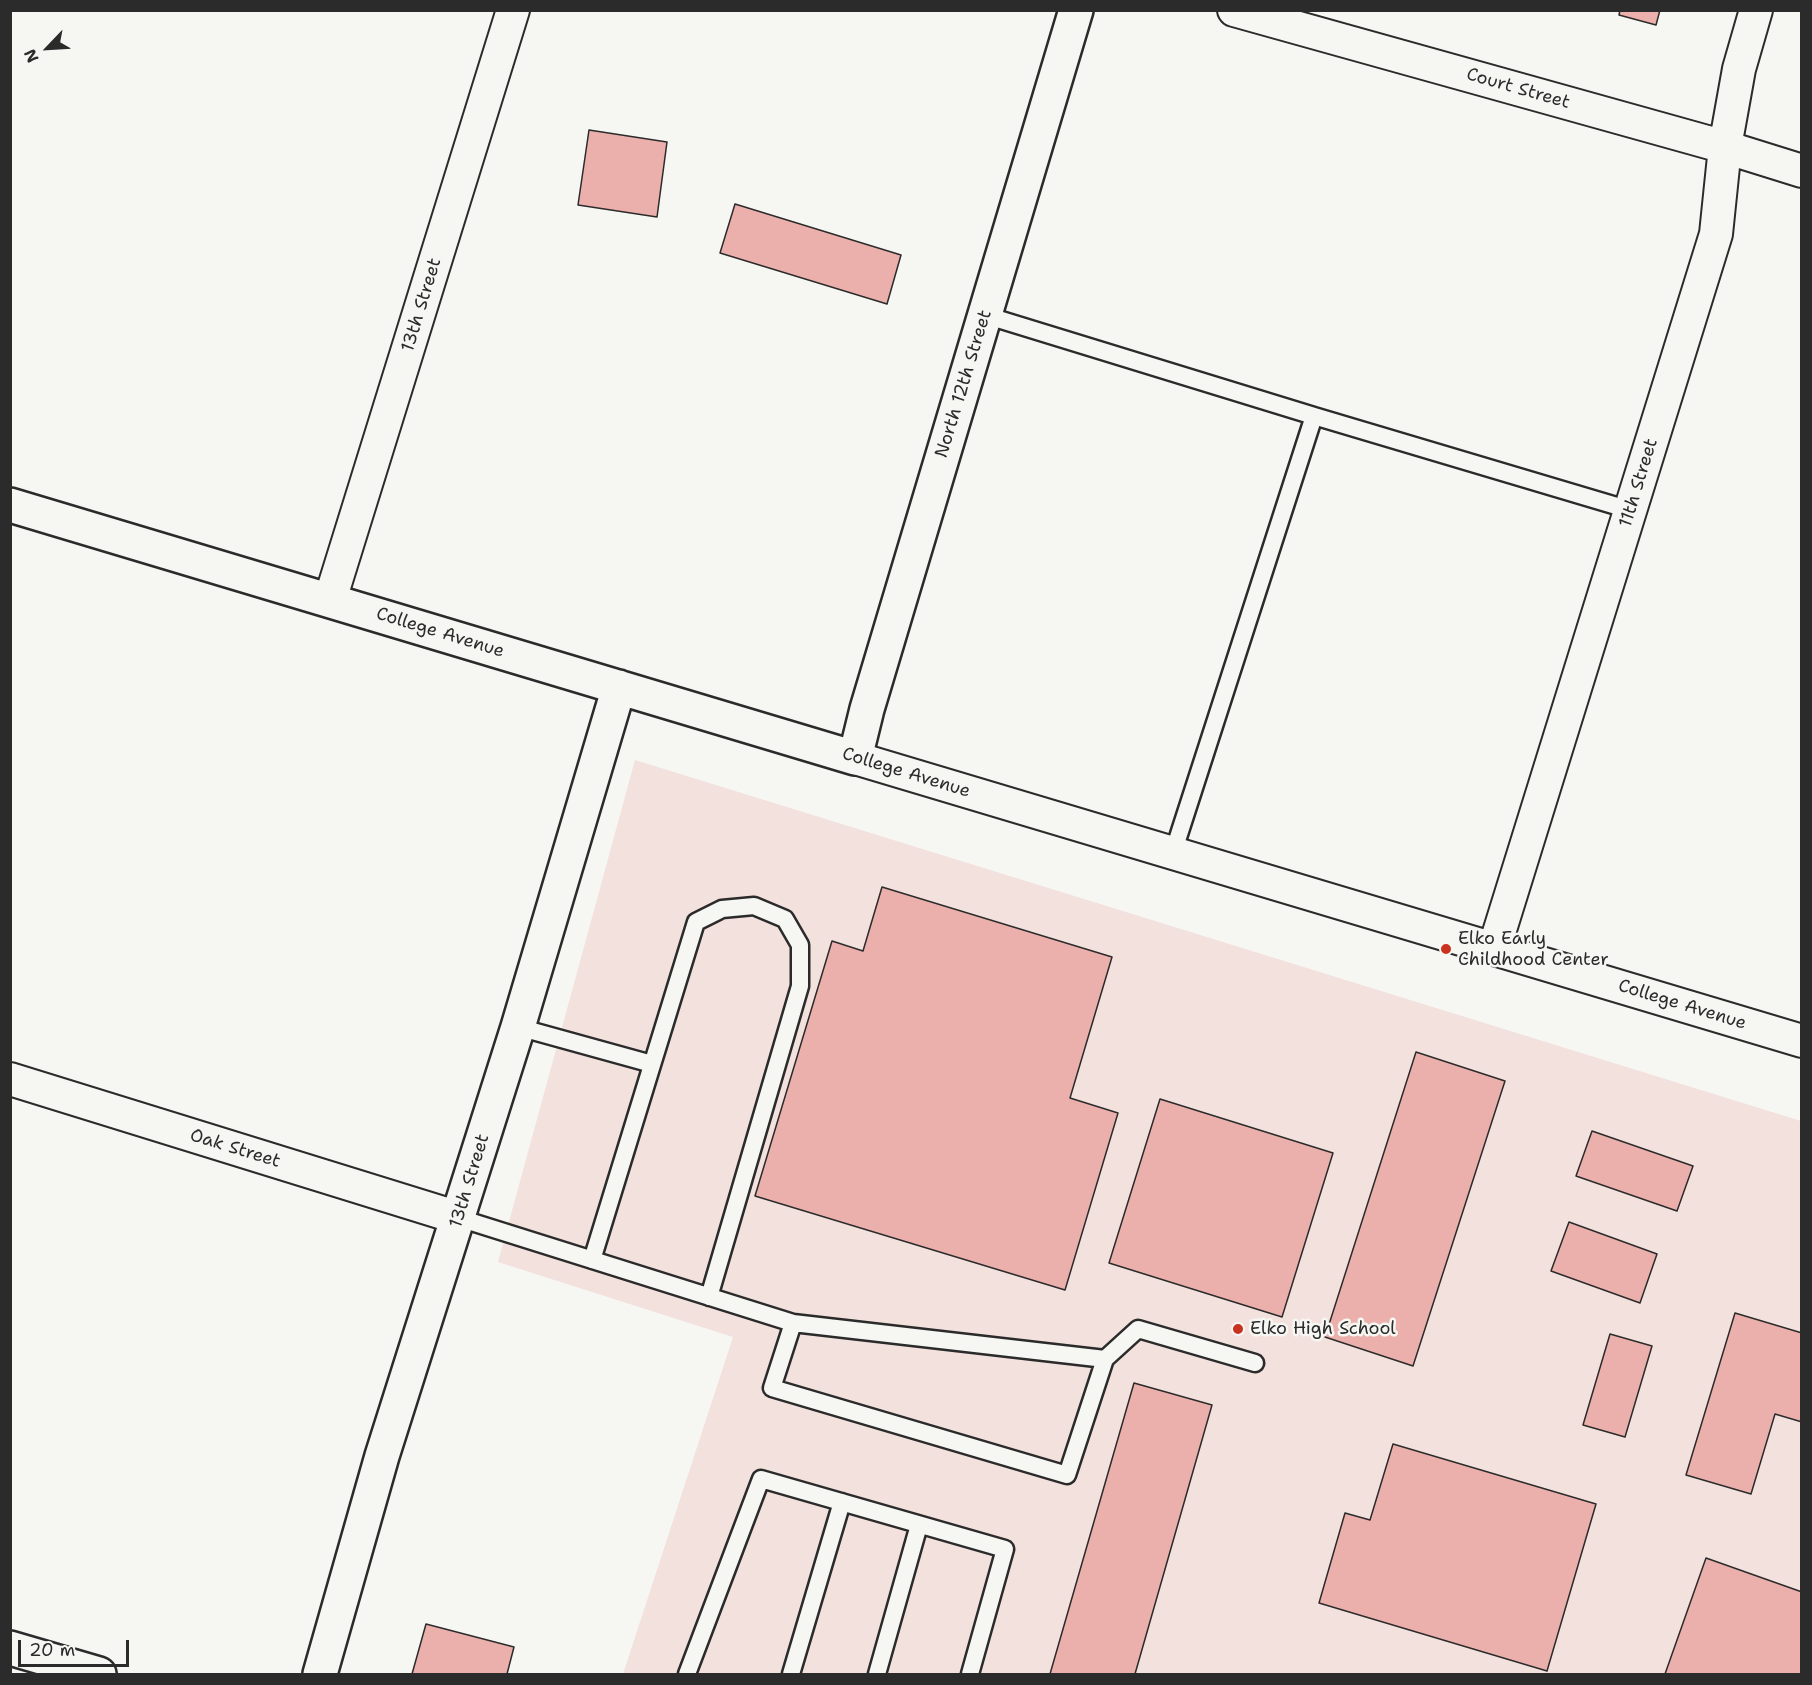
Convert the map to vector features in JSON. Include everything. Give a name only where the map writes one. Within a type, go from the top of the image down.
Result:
[{"type":"street","name":"13th Street","points":[[330,600],[513,10]]},
{"type":"street","name":"North 12th Street","points":[[855,758],[867,709],[1076,10]]},
{"type":"street","name":"Court Street","points":[[1234,10],[1725,147],[1802,171]]},
{"type":"street","name":"11th Street","points":[[1494,949],[1716,234],[1725,147],[1739,69],[1756,10]]},
{"type":"street","name":"College Avenue","points":[[10,505],[1802,1041]]},
{"type":"street","name":"13th Street","points":[[320,1674],[382,1456],[518,1027],[619,687]]},
{"type":"street","name":"Oak Street","points":[[10,1079],[459,1218]]},
{"type":"street","points":[[10,1648],[99,1674]]},
{"type":"lane","points":[[985,315],[1630,510]]},
{"type":"lane","points":[[1173,853],[1314,416]]},
{"type":"lane","points":[[592,1260],[696,922],[722,909],[754,906],[785,919],[800,945],[800,986],[708,1296]]},
{"type":"lane","points":[[518,1027],[652,1064]]},
{"type":"lane","points":[[459,1218],[793,1323],[1105,1359]]},
{"type":"lane","points":[[793,1323],[772,1388],[1067,1475],[1105,1359],[1138,1329],[1255,1363]]},
{"type":"lane","points":[[687,1674],[761,1479],[1005,1549],[970,1674]]},
{"type":"lane","points":[[791,1674],[842,1502]]},
{"type":"lane","points":[[877,1674],[919,1525]]},
{"type":"shaded area","points":[[635,760],[1801,1121],[1801,1674],[623,1674],[733,1337],[498,1262]]},
{"type":"building","points":[[1620,10],[1660,10],[1656,25],[1619,15]]},
{"type":"building","points":[[589,130],[667,142],[657,217],[578,205]]},
{"type":"building","points":[[735,204],[901,255],[887,304],[720,253]]},
{"type":"building","points":[[882,887],[1112,957],[1070,1098],[1118,1113],[1065,1290],[755,1196],[832,941],[863,951]]},
{"type":"building","points":[[1416,1052],[1505,1081],[1413,1366],[1325,1337]]},
{"type":"building","points":[[1160,1099],[1333,1153],[1282,1317],[1109,1263]]},
{"type":"building","points":[[1592,1131],[1693,1166],[1677,1211],[1576,1176]]},
{"type":"building","points":[[1569,1222],[1657,1254],[1640,1303],[1551,1271]]},
{"type":"building","points":[[1735,1313],[1802,1333],[1802,1422],[1775,1414],[1751,1494],[1686,1475]]},
{"type":"building","points":[[1610,1334],[1652,1346],[1625,1437],[1583,1425]]},
{"type":"building","points":[[1134,1383],[1212,1405],[1135,1674],[1050,1674]]},
{"type":"building","points":[[1393,1444],[1596,1504],[1547,1671],[1319,1603],[1345,1513],[1370,1520]]},
{"type":"building","points":[[1706,1558],[1802,1592],[1802,1674],[1665,1674]]},
{"type":"building","points":[[426,1624],[514,1647],[507,1674],[412,1674]]},
{"type":"place","name":"Elko Early Childhood Center","points":[[1446,949]]},
{"type":"place","name":"Elko High School","points":[[1238,1329]]}]
